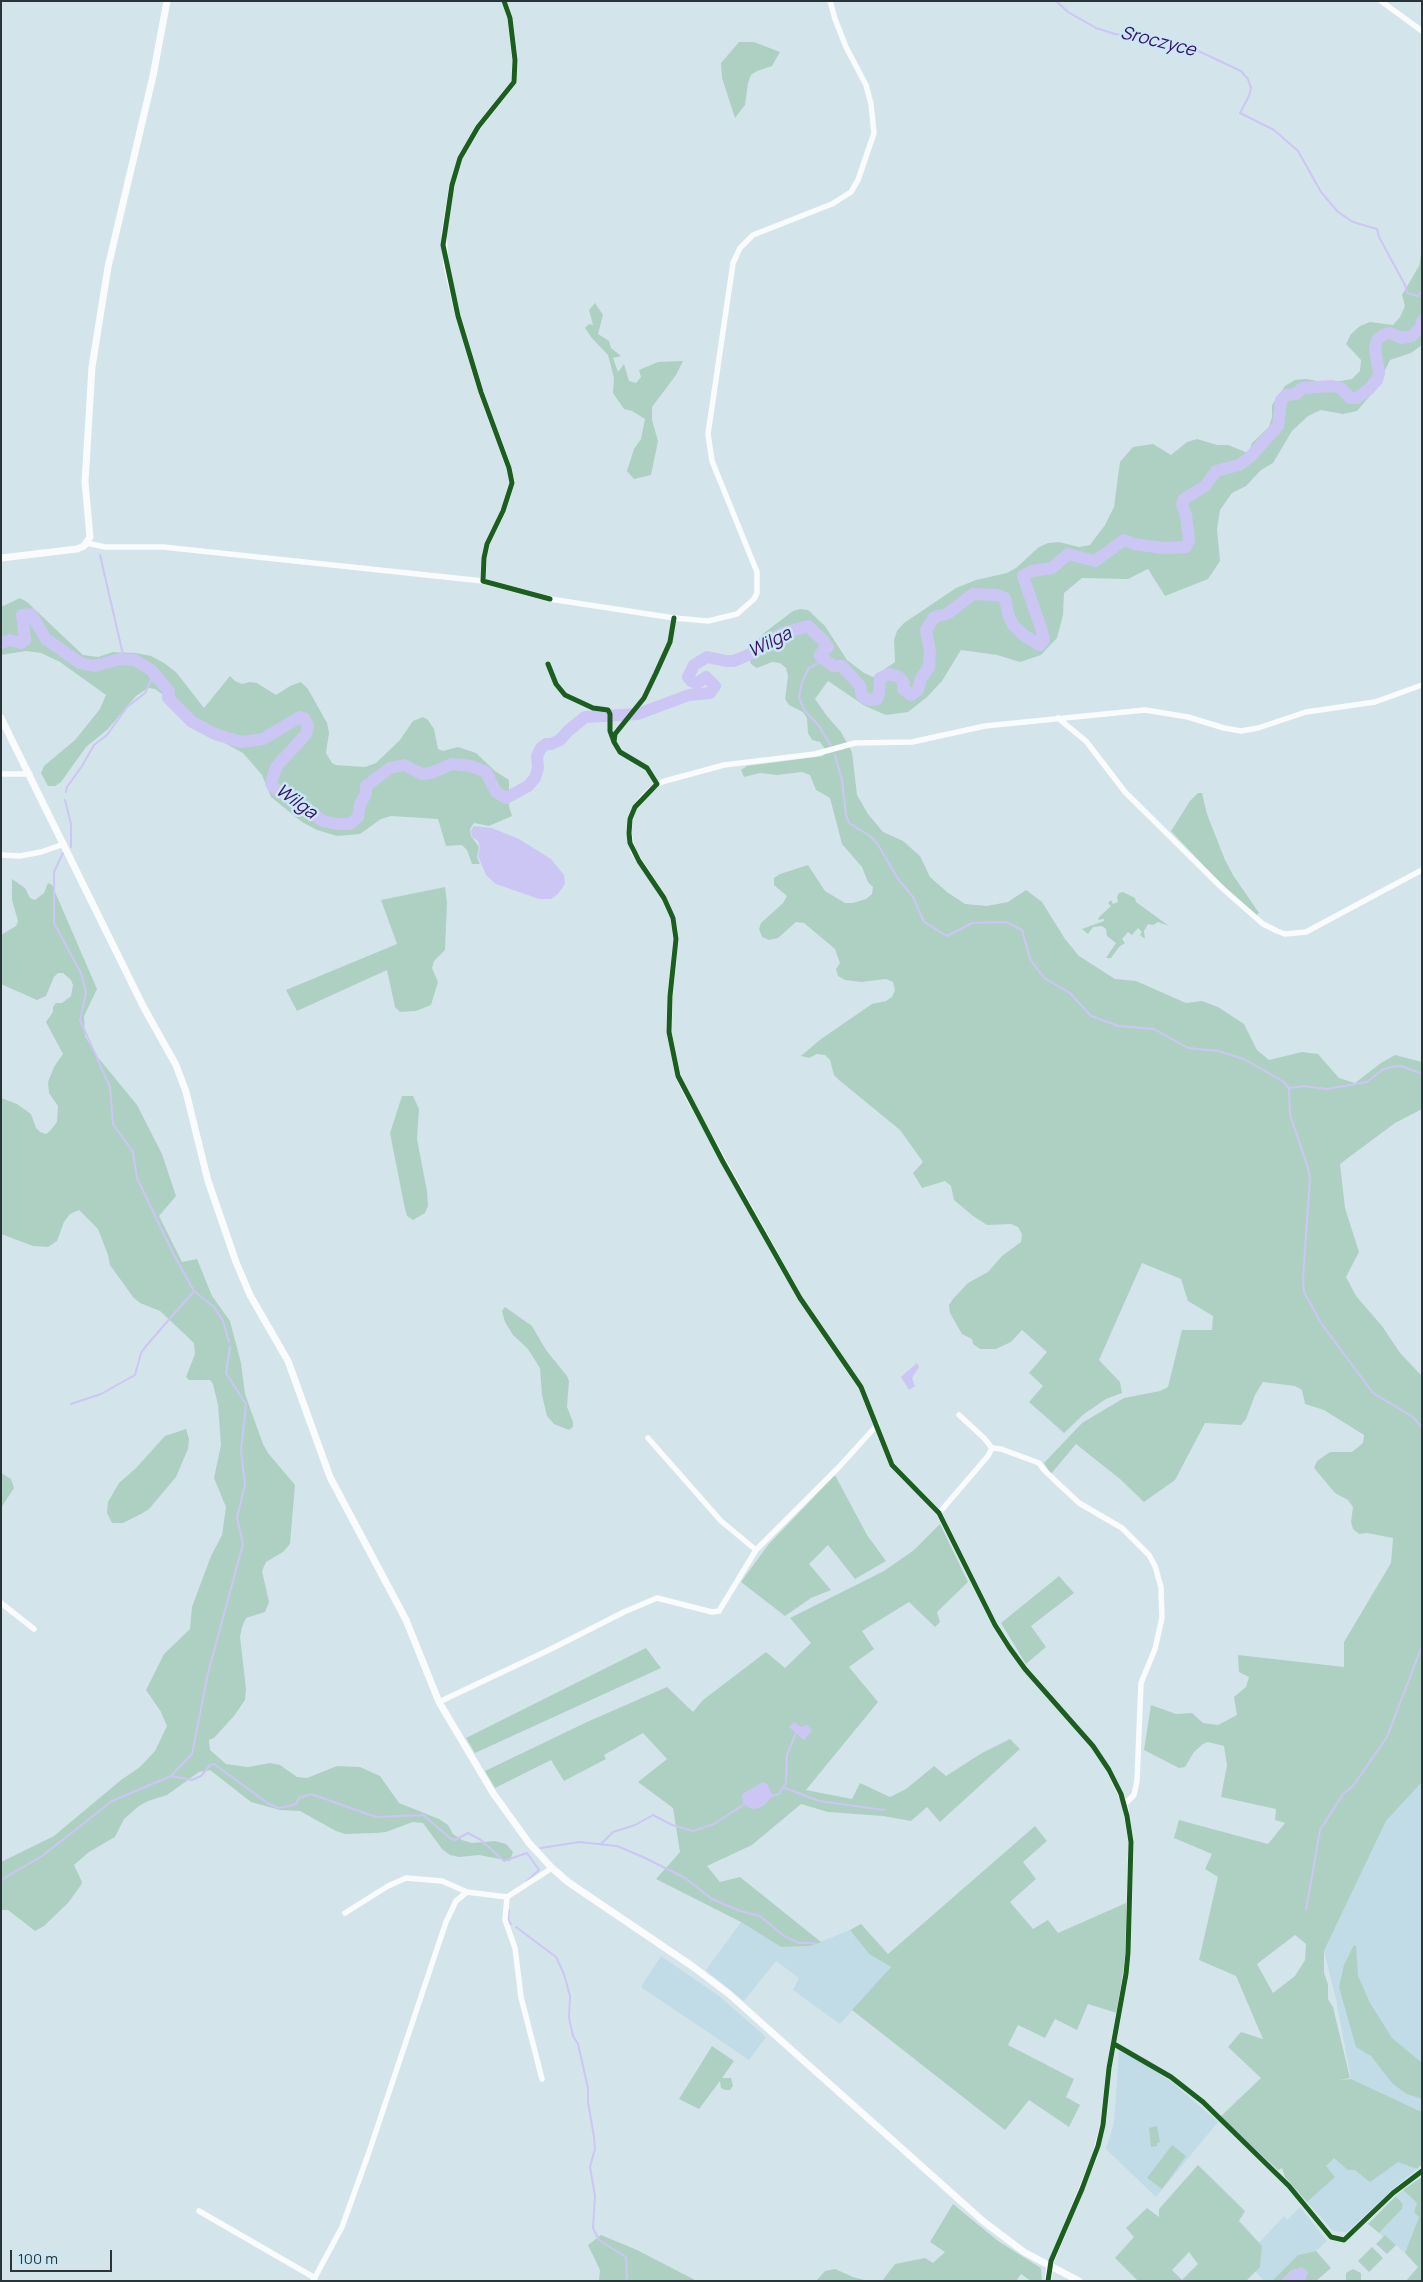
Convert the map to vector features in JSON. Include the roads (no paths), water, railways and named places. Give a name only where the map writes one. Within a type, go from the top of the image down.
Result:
[{"type":"street","points":[[87,543],[90,528],[85,482],[92,367],[108,267],[153,76],[167,1]]},
{"type":"street","points":[[483,581],[487,544],[503,511],[512,483],[507,461],[481,392],[458,316],[446,265],[444,234],[452,185],[460,158],[478,128],[514,82],[515,60],[510,18],[504,1]]},
{"type":"street","points":[[1,558],[77,549],[87,543],[105,547],[163,546],[483,581],[550,599],[674,618],[708,621],[737,614],[754,599],[757,593],[757,572],[712,461],[708,434],[733,263],[740,248],[753,235],[832,204],[851,192],[858,180],[874,133],[874,120],[866,85],[846,47],[830,1]]},
{"type":"street","points":[[1381,1],[1422,31]]},
{"type":"street","points":[[1048,2281],[1050,2265],[1095,2156],[1103,2125],[1109,2068],[1128,1953],[1132,1842],[1124,1804],[1109,1770],[1093,1746],[1025,1669],[995,1625],[939,1513],[892,1465],[861,1387],[794,1286],[723,1162],[678,1076],[669,1032],[675,928],[673,918],[664,898],[633,851],[629,833],[630,819],[635,807],[657,784],[710,768],[815,754],[855,743],[912,742],[985,726],[1145,710],[1188,717],[1241,731],[1258,728],[1306,712],[1375,702],[1422,685]]},
{"type":"street","points":[[1,718],[144,1008],[176,1065],[186,1092],[208,1181],[243,1278],[250,1295],[288,1361],[326,1469],[406,1620],[439,1702],[493,1793],[529,1843],[552,1868],[583,1894],[717,1984],[962,2204],[1008,2241],[1079,2281]]},
{"type":"street","points":[[1058,718],[1086,741],[1125,792],[1222,888],[1264,924],[1277,931],[1285,934],[1306,932],[1422,870]]},
{"type":"street","points":[[1,774],[30,774]]},
{"type":"street","points":[[1,855],[20,856],[41,852],[64,844]]},
{"type":"street","points":[[959,1415],[992,1448],[1039,1462],[1045,1471],[1079,1503],[1112,1521],[1132,1536],[1149,1555],[1155,1566],[1160,1587],[1162,1618],[1155,1649],[1140,1682],[1137,1781],[1134,1795],[1124,1804]]},
{"type":"street","points":[[439,1702],[624,1612],[657,1598],[712,1612],[719,1611],[756,1550],[839,1467],[877,1425]]},
{"type":"street","points":[[648,1438],[720,1521],[756,1550]]},
{"type":"street","points":[[939,1513],[988,1456],[992,1448]]},
{"type":"street","points":[[1,1603],[34,1628]]},
{"type":"street","points":[[345,1913],[388,1886],[406,1878],[442,1881],[467,1892],[507,1897],[552,1868]]},
{"type":"street","points":[[199,2211],[314,2279],[342,2227],[446,1922],[456,1901],[467,1892]]},
{"type":"street","points":[[507,1897],[505,1920],[515,1948],[522,1997],[542,2079]]},
{"type":"street","points":[[1303,2203],[1331,2237],[1344,2240],[1393,2193],[1422,2171]]},
{"type":"waterway","name":"Sroczyce","points":[[1056,1],[1068,12],[1096,28],[1115,34],[1157,39],[1192,48],[1241,71],[1248,79],[1251,88],[1240,113],[1274,130],[1298,151],[1321,192],[1338,212],[1353,222],[1377,229],[1379,237],[1405,285],[1407,293],[1418,296],[1422,291]]},
{"type":"waterway","name":"Wilga","points":[[1,643],[10,640],[21,643],[25,640],[22,615],[31,614],[46,639],[80,663],[94,666],[120,659],[135,660],[151,670],[169,691],[168,698],[192,722],[215,734],[241,742],[263,739],[300,717],[304,718],[308,726],[306,734],[276,767],[271,783],[274,788],[323,821],[350,824],[358,817],[360,804],[366,794],[366,786],[390,768],[404,765],[422,774],[431,773],[452,764],[471,766],[486,772],[496,792],[506,798],[528,786],[535,778],[538,768],[537,756],[541,748],[546,744],[560,740],[585,717],[638,714],[689,695],[710,693],[715,686],[706,677],[697,683],[691,681],[688,677],[694,665],[707,657],[734,661],[757,651],[780,634],[808,626],[828,647],[823,650],[820,656],[833,666],[842,666],[860,686],[862,696],[869,700],[877,699],[880,678],[889,674],[899,677],[904,683],[903,689],[911,695],[918,690],[921,678],[929,667],[930,652],[926,630],[934,617],[947,614],[973,594],[997,595],[1005,598],[1008,614],[1013,625],[1025,636],[1040,645],[1044,640],[1023,576],[1032,571],[1052,568],[1068,554],[1095,561],[1124,540],[1134,544],[1164,548],[1186,547],[1189,540],[1186,515],[1182,505],[1184,499],[1205,486],[1216,471],[1239,465],[1250,457],[1278,426],[1281,400],[1286,395],[1296,394],[1302,388],[1332,386],[1341,388],[1350,398],[1357,398],[1377,380],[1379,373],[1375,349],[1377,340],[1383,335],[1390,333],[1402,338],[1412,336],[1421,327],[1422,321]]},
{"type":"waterway","points":[[100,555],[124,659]]},
{"type":"waterway","points":[[824,660],[809,668],[802,682],[799,698],[805,711],[819,726],[831,746]]},
{"type":"waterway","points":[[66,792],[67,787],[94,745],[107,735],[127,707],[145,693],[154,674]]},
{"type":"waterway","points":[[835,755],[842,780],[846,815],[849,823],[870,836],[877,843],[898,879],[913,897],[924,922],[947,936],[972,923],[1006,922],[1022,930],[1030,959],[1044,978],[1070,993],[1091,1016],[1118,1026],[1154,1029],[1188,1048],[1218,1051],[1244,1059],[1284,1082],[1289,1088],[1290,1115],[1310,1178],[1303,1277],[1304,1292],[1321,1323],[1373,1393],[1413,1417],[1422,1428]]},
{"type":"waterway","points":[[65,800],[71,824],[71,847]]},
{"type":"waterway","points":[[63,853],[54,872],[54,923],[81,973],[86,993],[80,1020],[110,1087],[113,1124],[133,1152],[137,1178],[174,1255],[194,1291],[214,1307],[223,1321],[229,1342]]},
{"type":"waterway","points":[[1289,1088],[1304,1086],[1327,1089],[1367,1082],[1382,1070],[1391,1067],[1401,1066],[1422,1074]]},
{"type":"waterway","points":[[71,1404],[101,1394],[135,1375],[141,1353],[194,1291]]},
{"type":"waterway","points":[[1,1880],[42,1856],[112,1801],[171,1776],[192,1754],[208,1673],[243,1544],[237,1518],[245,1484],[241,1451],[246,1404],[226,1373],[230,1347]]},
{"type":"waterway","points":[[1306,1910],[1320,1830],[1343,1794],[1353,1786],[1387,1737],[1422,1646]]},
{"type":"waterway","points":[[772,1796],[779,1794],[786,1783],[787,1755],[796,1733]]},
{"type":"waterway","points":[[171,1776],[192,1780],[201,1776],[210,1765],[214,1764],[269,1804],[279,1808],[296,1804],[299,1798],[311,1794],[376,1817],[423,1815],[450,1838],[455,1840],[468,1833],[481,1840],[504,1861],[527,1853],[539,1870],[526,1882]]},
{"type":"waterway","points":[[785,1788],[819,1801],[884,1810]]},
{"type":"waterway","points":[[601,1844],[613,1832],[635,1825],[653,1815],[672,1825],[693,1831],[714,1824],[746,1803]]},
{"type":"waterway","points":[[541,1848],[579,1842],[617,1846],[685,1878],[712,1899],[740,1911],[760,1916],[784,1936],[799,1943],[815,1943]]},
{"type":"waterway","points":[[509,1910],[508,1920],[511,1924]]},
{"type":"waterway","points":[[516,1927],[556,1957],[564,1974],[570,1996],[569,2018],[573,2036],[578,2044],[588,2088],[588,2102],[594,2137],[595,2149],[590,2167],[595,2196],[593,2228],[599,2240],[626,2257],[627,2278],[625,2281]]}]
